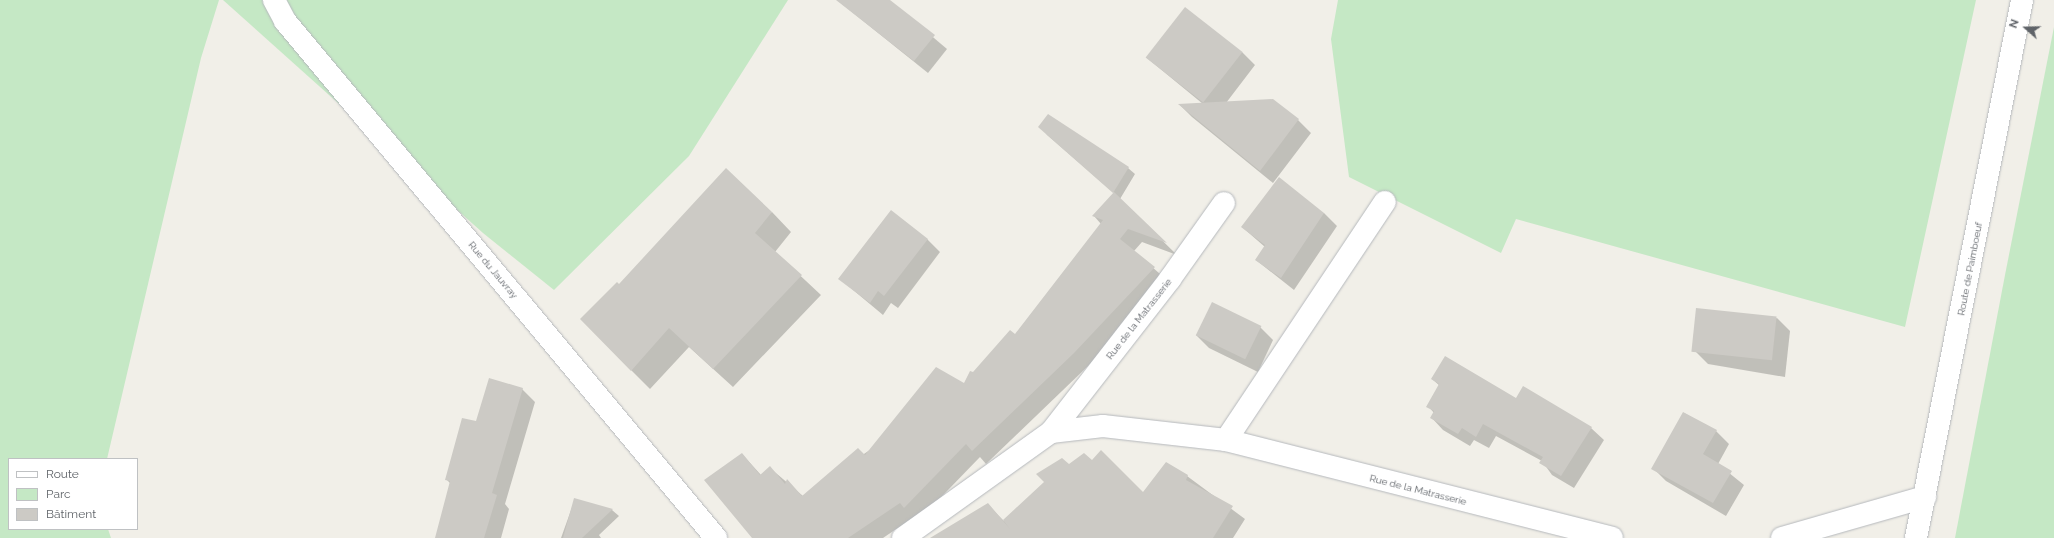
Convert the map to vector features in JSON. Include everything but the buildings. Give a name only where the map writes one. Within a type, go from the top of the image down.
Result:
[{"type":"street","name":"Rue du Jauvray","points":[[274,0],[285,21],[716,538]]},
{"type":"street","name":"Route de Paimboeuf","points":[[1916,538],[2022,0]]},
{"type":"street","points":[[1226,440],[1385,202]]},
{"type":"street","name":"Rue de la Matrasserie","points":[[903,538],[1051,432],[1170,279],[1224,203]]},
{"type":"street","name":"Rue de la Matrasserie","points":[[1051,432],[1104,426],[1226,440],[1612,538]]},
{"type":"street","points":[[1782,538],[1925,497]]},
{"type":"green space","points":[[0,0],[219,0],[201,58],[107,458],[8,458],[8,530],[108,530],[111,538],[0,538]]},
{"type":"green space","points":[[223,0],[788,0],[689,156],[554,290],[483,233]]},
{"type":"green space","points":[[1338,0],[1976,0],[1905,327],[1516,219],[1501,253],[1349,177],[1331,39]]},
{"type":"green space","points":[[2054,27],[2054,538],[1955,538],[2005,275]]}]
